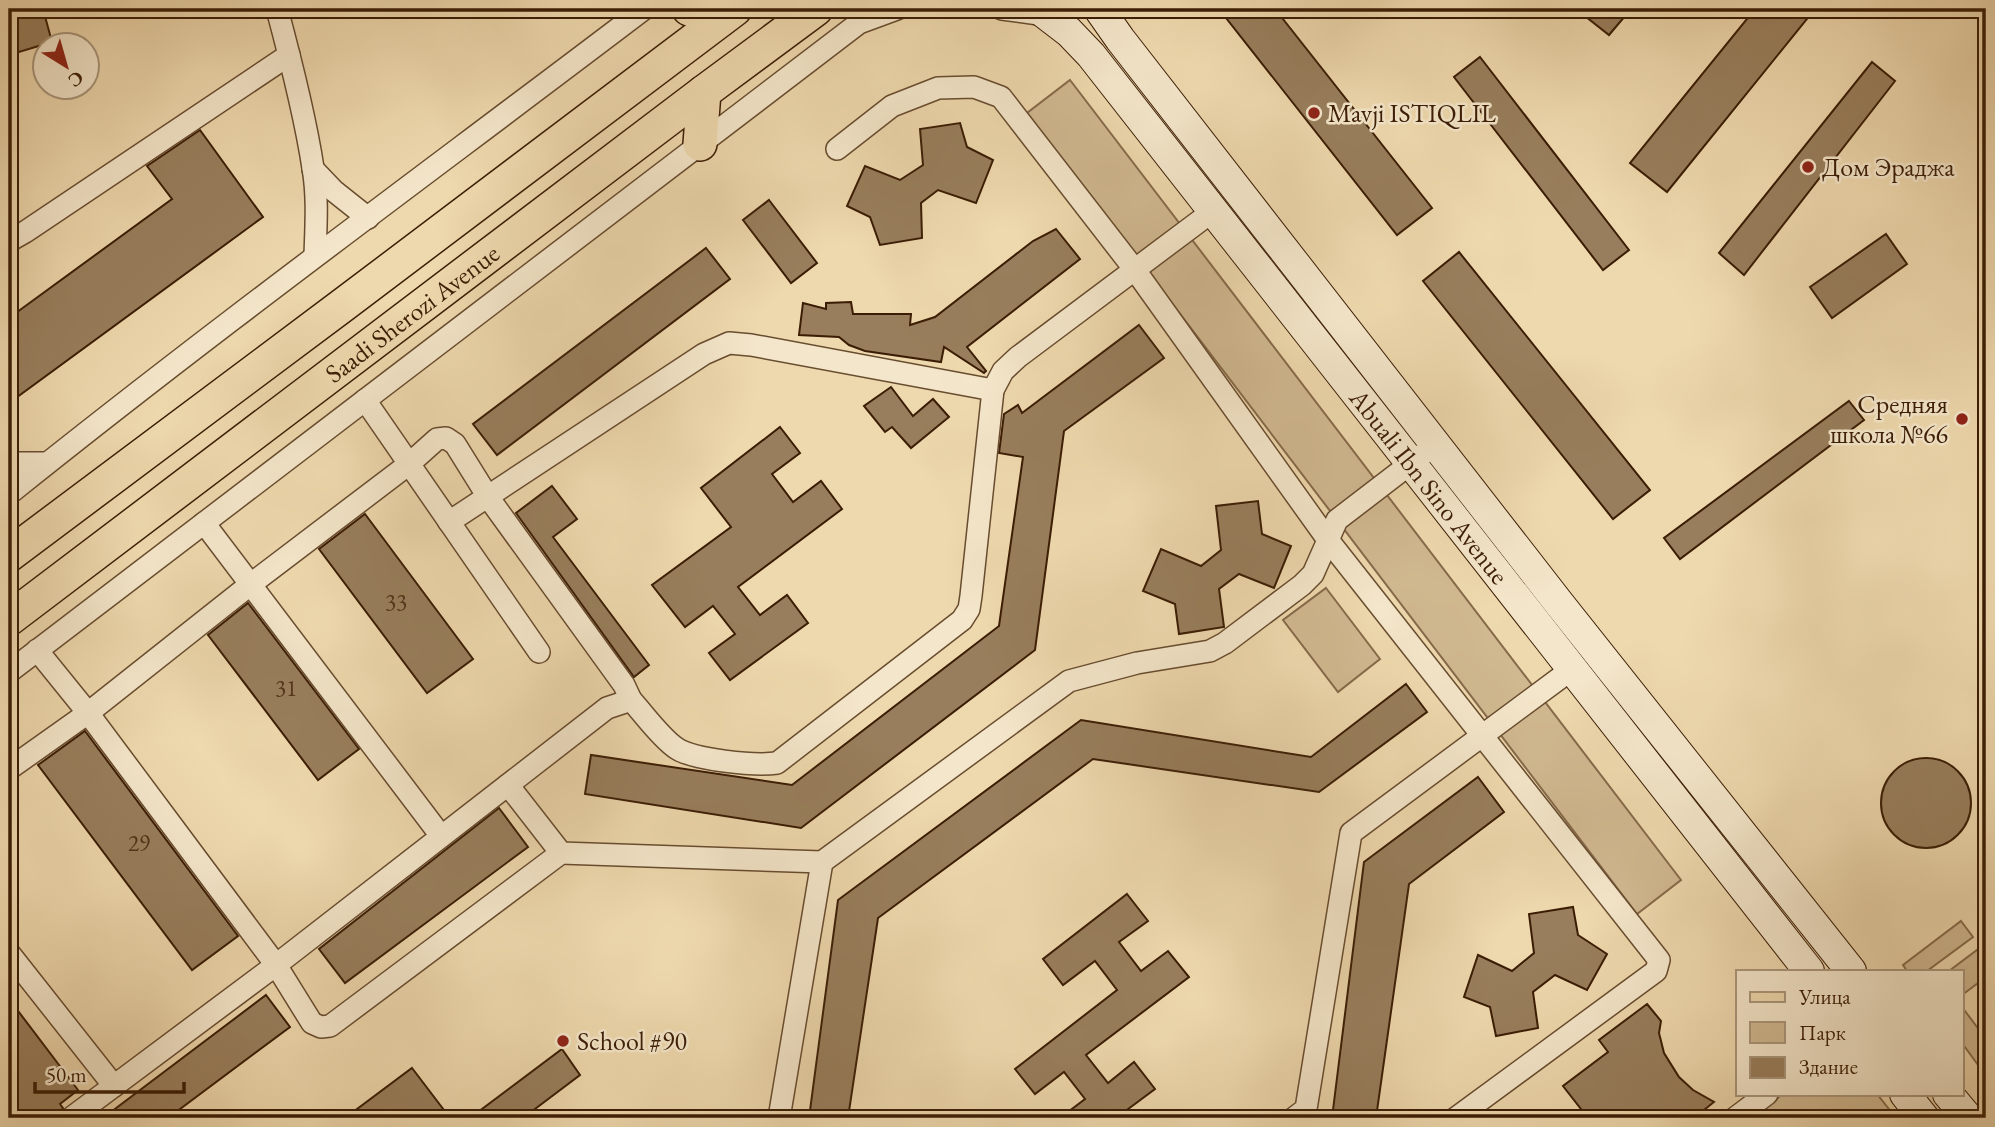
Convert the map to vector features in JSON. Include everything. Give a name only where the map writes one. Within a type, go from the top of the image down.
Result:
[{"type":"main road","points":[[689,9],[727,14]]},
{"type":"main road","name":"Saadi Sherozi Avenue","points":[[9,619],[816,9]]},
{"type":"main road","name":"Abuali Ibn Sino Avenue","points":[[1099,9],[1567,613],[1850,970]]},
{"type":"main road","name":"Abuali Ibn Sino Avenue","points":[[1043,12],[1069,32],[1091,55],[1808,970]]},
{"type":"main road","name":"Saadi Sherozi Avenue","points":[[9,555],[727,14]]},
{"type":"main road","points":[[700,144],[704,92]]},
{"type":"main road","points":[[1907,1096],[1924,1118]]},
{"type":"main road","points":[[1950,1096],[1968,1118]]},
{"type":"street","points":[[277,9],[313,169],[315,255]]},
{"type":"street","points":[[9,494],[315,255],[368,218],[644,9]]},
{"type":"street","points":[[9,672],[859,23],[897,9]]},
{"type":"street","points":[[1002,9],[1043,12]]},
{"type":"street","points":[[1115,9],[1122,41]]},
{"type":"street","points":[[9,241],[289,55]]},
{"type":"street","points":[[837,149],[892,106],[938,88],[974,87],[1001,97],[1135,270],[1328,540],[1659,960],[1656,971],[1456,1118]]},
{"type":"street","points":[[313,169],[334,191],[368,218]]},
{"type":"street","points":[[9,769],[88,713],[409,464],[437,439],[446,438],[455,444],[488,497],[624,685],[632,700],[673,746],[684,753],[759,765],[776,764],[962,620],[969,609],[993,390],[1003,371],[1213,211]]},
{"type":"street","points":[[449,522],[704,354],[729,342],[993,390]]},
{"type":"street","points":[[365,400],[538,652]]},
{"type":"street","points":[[37,650],[88,713],[276,965],[312,1023],[321,1027],[330,1026],[561,853],[822,862],[1069,681],[1137,663],[1210,651],[1225,643],[1313,574],[1337,520],[1436,444]]},
{"type":"street","points":[[9,465],[47,463]]},
{"type":"street","points":[[204,523],[441,836]]},
{"type":"street","points":[[1294,1118],[1306,1109],[1351,832],[1572,668]]},
{"type":"street","points":[[71,1118],[276,965],[607,708],[632,700]]},
{"type":"street","points":[[509,785],[561,853]]},
{"type":"street","points":[[779,1118],[822,862]]},
{"type":"street","points":[[9,953],[114,1086]]},
{"type":"street","points":[[1735,1118],[1764,1096]]},
{"type":"green space","points":[[1070,80],[1681,880],[1637,914],[1027,113]]},
{"type":"green space","points":[[1326,588],[1380,659],[1338,692],[1283,620]]},
{"type":"green space","points":[[1961,921],[1973,937],[1928,970],[1906,970],[1903,965]]},
{"type":"green space","points":[[1981,947],[1986,954],[1986,977],[1964,994],[1964,970],[1950,970]]},
{"type":"green space","points":[[1964,1010],[1986,1039],[1986,1076],[1964,1046]]},
{"type":"green space","points":[[1780,1096],[1879,1096],[1896,1118],[1750,1118]]},
{"type":"building","points":[[9,9],[43,9],[49,32],[32,32],[32,48],[9,55]]},
{"type":"building","points":[[1219,9],[1275,9],[1432,208],[1397,235]]},
{"type":"building","points":[[1576,9],[1631,9],[1609,35]]},
{"type":"building","points":[[1755,9],[1815,9],[1667,192],[1630,163]]},
{"type":"building","points":[[1480,57],[1629,250],[1603,270],[1454,77]]},
{"type":"building","name":"Дом Эраджа","points":[[1872,62],[1895,81],[1744,275],[1719,253]]},
{"type":"building","points":[[960,123],[967,147],[993,160],[976,203],[938,190],[921,203],[922,238],[880,245],[870,217],[847,206],[865,166],[900,180],[923,165],[920,129]]},
{"type":"building","points":[[200,130],[263,217],[9,403],[9,318],[172,199],[147,166]]},
{"type":"building","points":[[769,200],[817,263],[791,283],[743,220]]},
{"type":"building","points":[[1056,229],[1080,259],[967,347],[986,371],[984,373],[944,347],[941,362],[865,351],[849,345],[839,337],[799,335],[803,303],[826,309],[826,303],[851,302],[853,314],[911,314],[910,325],[935,317],[1033,241]]},
{"type":"building","points":[[1886,234],[1907,264],[1832,318],[1810,287]]},
{"type":"building","points":[[706,248],[730,279],[497,455],[473,424]]},
{"type":"building","points":[[1459,252],[1650,490],[1613,519],[1423,281]]},
{"type":"building","points":[[1139,325],[1164,358],[1064,431],[1035,650],[801,828],[585,794],[591,755],[792,785],[999,626],[1023,457],[999,453],[1004,414],[1018,405],[1022,413]]},
{"type":"building","points":[[891,387],[913,416],[933,399],[949,417],[911,448],[892,427],[885,432],[864,406]]},
{"type":"building","points":[[1849,401],[1864,420],[1680,559],[1664,538]]},
{"type":"building","points":[[780,427],[800,453],[772,474],[793,502],[821,481],[842,509],[738,587],[760,615],[787,595],[808,623],[730,680],[709,653],[735,634],[713,606],[685,627],[652,585],[731,527],[701,488]]},
{"type":"building","points":[[552,486],[577,519],[553,537],[649,665],[634,677],[516,513]]},
{"type":"building","points":[[1258,501],[1262,534],[1291,546],[1274,588],[1239,574],[1219,589],[1224,627],[1179,634],[1175,604],[1143,591],[1161,549],[1201,566],[1221,550],[1216,506]]},
{"type":"building","points":[[365,514],[473,659],[427,693],[319,549]]},
{"type":"building","points":[[248,603],[359,749],[318,780],[208,635]]},
{"type":"building","points":[[1406,684],[1427,712],[1319,792],[1093,759],[878,918],[848,1118],[809,1118],[838,900],[1081,720],[1311,757]]},
{"type":"building","points":[[85,731],[238,936],[192,970],[38,765]]},
{"type":"building","points":[[1926,758],[1943,761],[1958,771],[1968,786],[1971,803],[1968,820],[1958,835],[1943,845],[1926,848],[1909,845],[1894,835],[1884,820],[1881,803],[1884,786],[1894,771],[1909,761]]},
{"type":"building","points":[[1478,777],[1504,812],[1409,884],[1376,1118],[1332,1118],[1364,862]]},
{"type":"building","points":[[499,808],[528,847],[345,983],[319,949]]},
{"type":"building","points":[[1127,894],[1148,921],[1119,942],[1141,971],[1168,951],[1189,977],[1086,1055],[1108,1083],[1134,1062],[1155,1089],[1116,1118],[1060,1118],[1085,1099],[1064,1072],[1035,1094],[1015,1069],[1117,990],[1095,961],[1063,985],[1043,959]]},
{"type":"building","points":[[1573,907],[1578,935],[1607,954],[1587,990],[1555,975],[1533,992],[1538,1028],[1496,1036],[1490,1007],[1464,997],[1478,955],[1512,971],[1534,953],[1529,914]]},
{"type":"building","points":[[266,995],[290,1027],[168,1118],[103,1118]]},
{"type":"building","points":[[9,999],[78,1090],[60,1104],[63,1108],[58,1118],[18,1118],[9,1107],[9,1082],[15,1078],[9,1070]]},
{"type":"building","points":[[1647,1004],[1661,1021],[1659,1033],[1664,1053],[1679,1077],[1693,1090],[1714,1102],[1694,1118],[1588,1118],[1563,1086],[1608,1052],[1599,1040]]},
{"type":"building","points":[[562,1049],[580,1075],[523,1118],[470,1118]]},
{"type":"building","points":[[412,1068],[450,1118],[345,1118]]},
{"type":"place","name":"Mavji ISTIQLIL","points":[[1314,113]]},
{"type":"place","name":"Дом Эраджа","points":[[1808,167]]},
{"type":"place","name":"Средняя школа №66","points":[[1962,419]]},
{"type":"place","name":"School #90","points":[[563,1041]]}]
